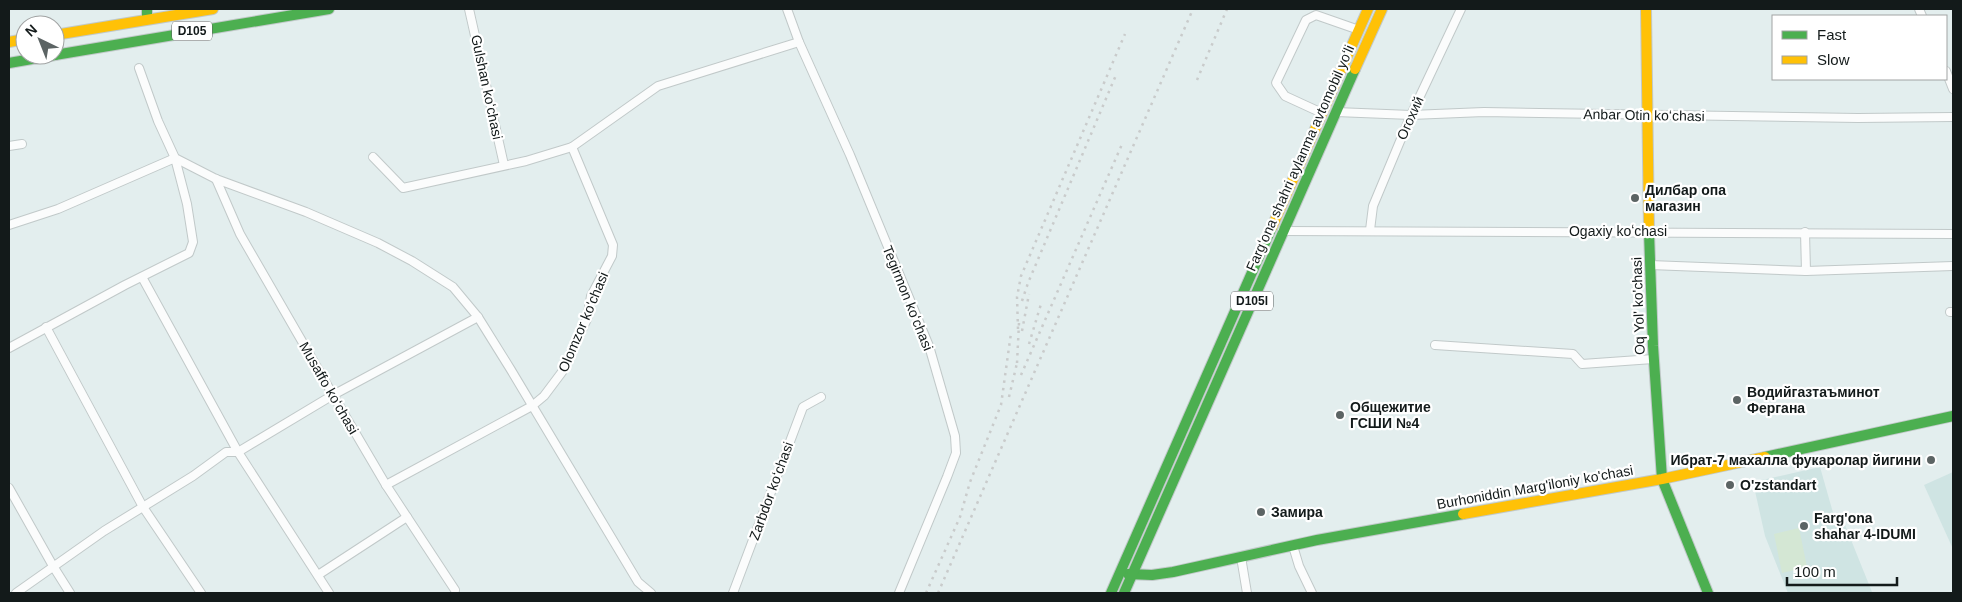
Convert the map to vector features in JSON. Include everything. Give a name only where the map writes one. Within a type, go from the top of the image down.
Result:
[{"type":"main road","name":"D105","points":[[65,32],[147,14],[213,9]]},
{"type":"main road","name":"D105","points":[[65,53],[329,9]]},
{"type":"main road","name":"Fargʻona shahri aylanma avtomobil yoʻli","points":[[1111,593],[1368,9]]},
{"type":"main road","name":"Fargʻona shahri aylanma avtomobil yoʻli","points":[[1124,593],[1213,395],[1282,230],[1382,9]]},
{"type":"main road","name":"Oq Yol' ko'chasi","points":[[1646,9],[1650,265],[1662,479],[1708,593]]},
{"type":"main road","points":[[147,14],[153,38]]},
{"type":"main road","name":"Burhoniddin Marg'iloniy ko'chasi","points":[[1120,572],[1132,575],[1173,572],[1293,546],[1662,479],[1953,416]]},
{"type":"street","name":"Gulshan koʻchasi","points":[[469,9],[504,165]]},
{"type":"street","name":"Tegirmon koʻchasi","points":[[787,9],[799,42],[850,155],[929,346],[955,436],[956,453],[948,477],[899,593]]},
{"type":"street","name":"Огохий","points":[[1370,230],[1373,206],[1411,115],[1461,9]]},
{"type":"street","points":[[1322,113],[1285,96],[1276,83],[1306,20],[1316,14],[1359,30]]},
{"type":"street","points":[[373,158],[403,188],[526,161],[572,147],[658,86],[799,42]]},
{"type":"street","points":[[9,348],[188,253],[193,242],[187,204],[175,158],[158,121],[139,68]]},
{"type":"street","points":[[1947,73],[1953,88]]},
{"type":"street","name":"Anbar Otin koʻchasi","points":[[1336,112],[1411,115],[1484,112],[1858,118],[1953,117]]},
{"type":"street","points":[[9,146],[22,144]]},
{"type":"street","name":"Olomzor ko'chasi","points":[[386,485],[532,406],[544,396],[562,372],[587,319],[591,296],[612,256],[613,245],[572,147]]},
{"type":"street","points":[[175,158],[216,179],[306,212],[378,243],[412,261],[453,287],[478,317],[551,434],[591,506],[638,582],[651,593]]},
{"type":"street","points":[[9,225],[58,209],[175,158]]},
{"type":"street","name":"Musaffo koʻchasi","points":[[216,179],[240,234],[333,396],[386,485],[455,590]]},
{"type":"street","name":"Ogaxiy koʻchasi","points":[[1282,230],[1953,234]]},
{"type":"street","points":[[1805,232],[1806,271]]},
{"type":"street","points":[[1650,265],[1806,271],[1953,266]]},
{"type":"street","points":[[142,277],[238,452],[329,593]]},
{"type":"street","points":[[16,593],[53,566],[142,507],[193,476],[226,452],[238,452],[333,396],[478,317]]},
{"type":"street","points":[[46,327],[142,507],[201,593]]},
{"type":"street","points":[[1434,345],[1574,354],[1582,364],[1654,359]]},
{"type":"street","name":"Zarbdor koʻchasi","points":[[733,593],[802,407],[821,397]]},
{"type":"street","points":[[9,488],[70,593]]},
{"type":"street","points":[[318,575],[407,517]]},
{"type":"street","points":[[1293,546],[1299,566],[1312,593]]},
{"type":"street","points":[[1241,557],[1247,593]]},
{"type":"shaded area","name":"Farg'ona shahar 4-IDUMI","points":[[1820,467],[1834,516],[1841,515],[1872,592],[1788,593],[1765,536],[1753,482]]},
{"type":"shaded area","points":[[1953,472],[1953,549],[1924,485]]},
{"type":"green space","points":[[1799,528],[1807,567],[1782,573],[1774,534]]},
{"type":"railway","points":[[938,593],[1193,9]]},
{"type":"railway","points":[[1197,80],[1227,9]]},
{"type":"railway","points":[[1018,329],[1017,297],[1021,276],[1125,34]]},
{"type":"railway","points":[[1022,301],[1116,75]]},
{"type":"railway","points":[[1021,375],[1123,142]]},
{"type":"railway","points":[[1022,331],[1029,294]]},
{"type":"railway","points":[[1029,344],[1041,304]]},
{"type":"railway","points":[[1017,363],[1019,323]]},
{"type":"railway","points":[[926,593],[960,517],[970,482],[1001,405],[1011,333]]},
{"type":"railway","points":[[1009,397],[1017,363]]},
{"type":"traffic: fast","points":[[147,9],[147,19]]},
{"type":"traffic: fast","points":[[65,53],[329,9]]},
{"type":"traffic: fast","points":[[9,63],[15,62]]},
{"type":"traffic: fast","points":[[1124,593],[1355,69]]},
{"type":"traffic: fast","points":[[1111,593],[1272,227]]},
{"type":"traffic: fast","points":[[1649,232],[1653,346],[1662,479],[1708,593]]},
{"type":"traffic: fast","points":[[1765,457],[1953,416]]},
{"type":"traffic: fast","points":[[1128,574],[1152,575],[1173,572],[1317,540],[1463,514]]},
{"type":"traffic: slow","points":[[65,33],[213,9]]},
{"type":"traffic: slow","points":[[1272,227],[1368,9]]},
{"type":"traffic: slow","points":[[1355,69],[1382,9]]},
{"type":"traffic: slow","points":[[1646,9],[1649,232]]},
{"type":"traffic: slow","points":[[9,42],[15,41]]},
{"type":"traffic: slow","points":[[1463,514],[1662,479],[1765,457]]},
{"type":"place","name":"Дилбар опа магазин","points":[[1635,198]]},
{"type":"place","name":"Водийгазтаъминот Фергана","points":[[1737,400]]},
{"type":"place","name":"Общежитие ГСШИ №4","points":[[1340,415]]},
{"type":"place","name":"Ибрат-7 махалла фукаролар йигини","points":[[1931,460]]},
{"type":"place","name":"O'zstandart","points":[[1730,485]]},
{"type":"place","name":"Замира","points":[[1261,512]]},
{"type":"place","name":"Farg'ona shahar 4-IDUMI","points":[[1804,526]]}]
